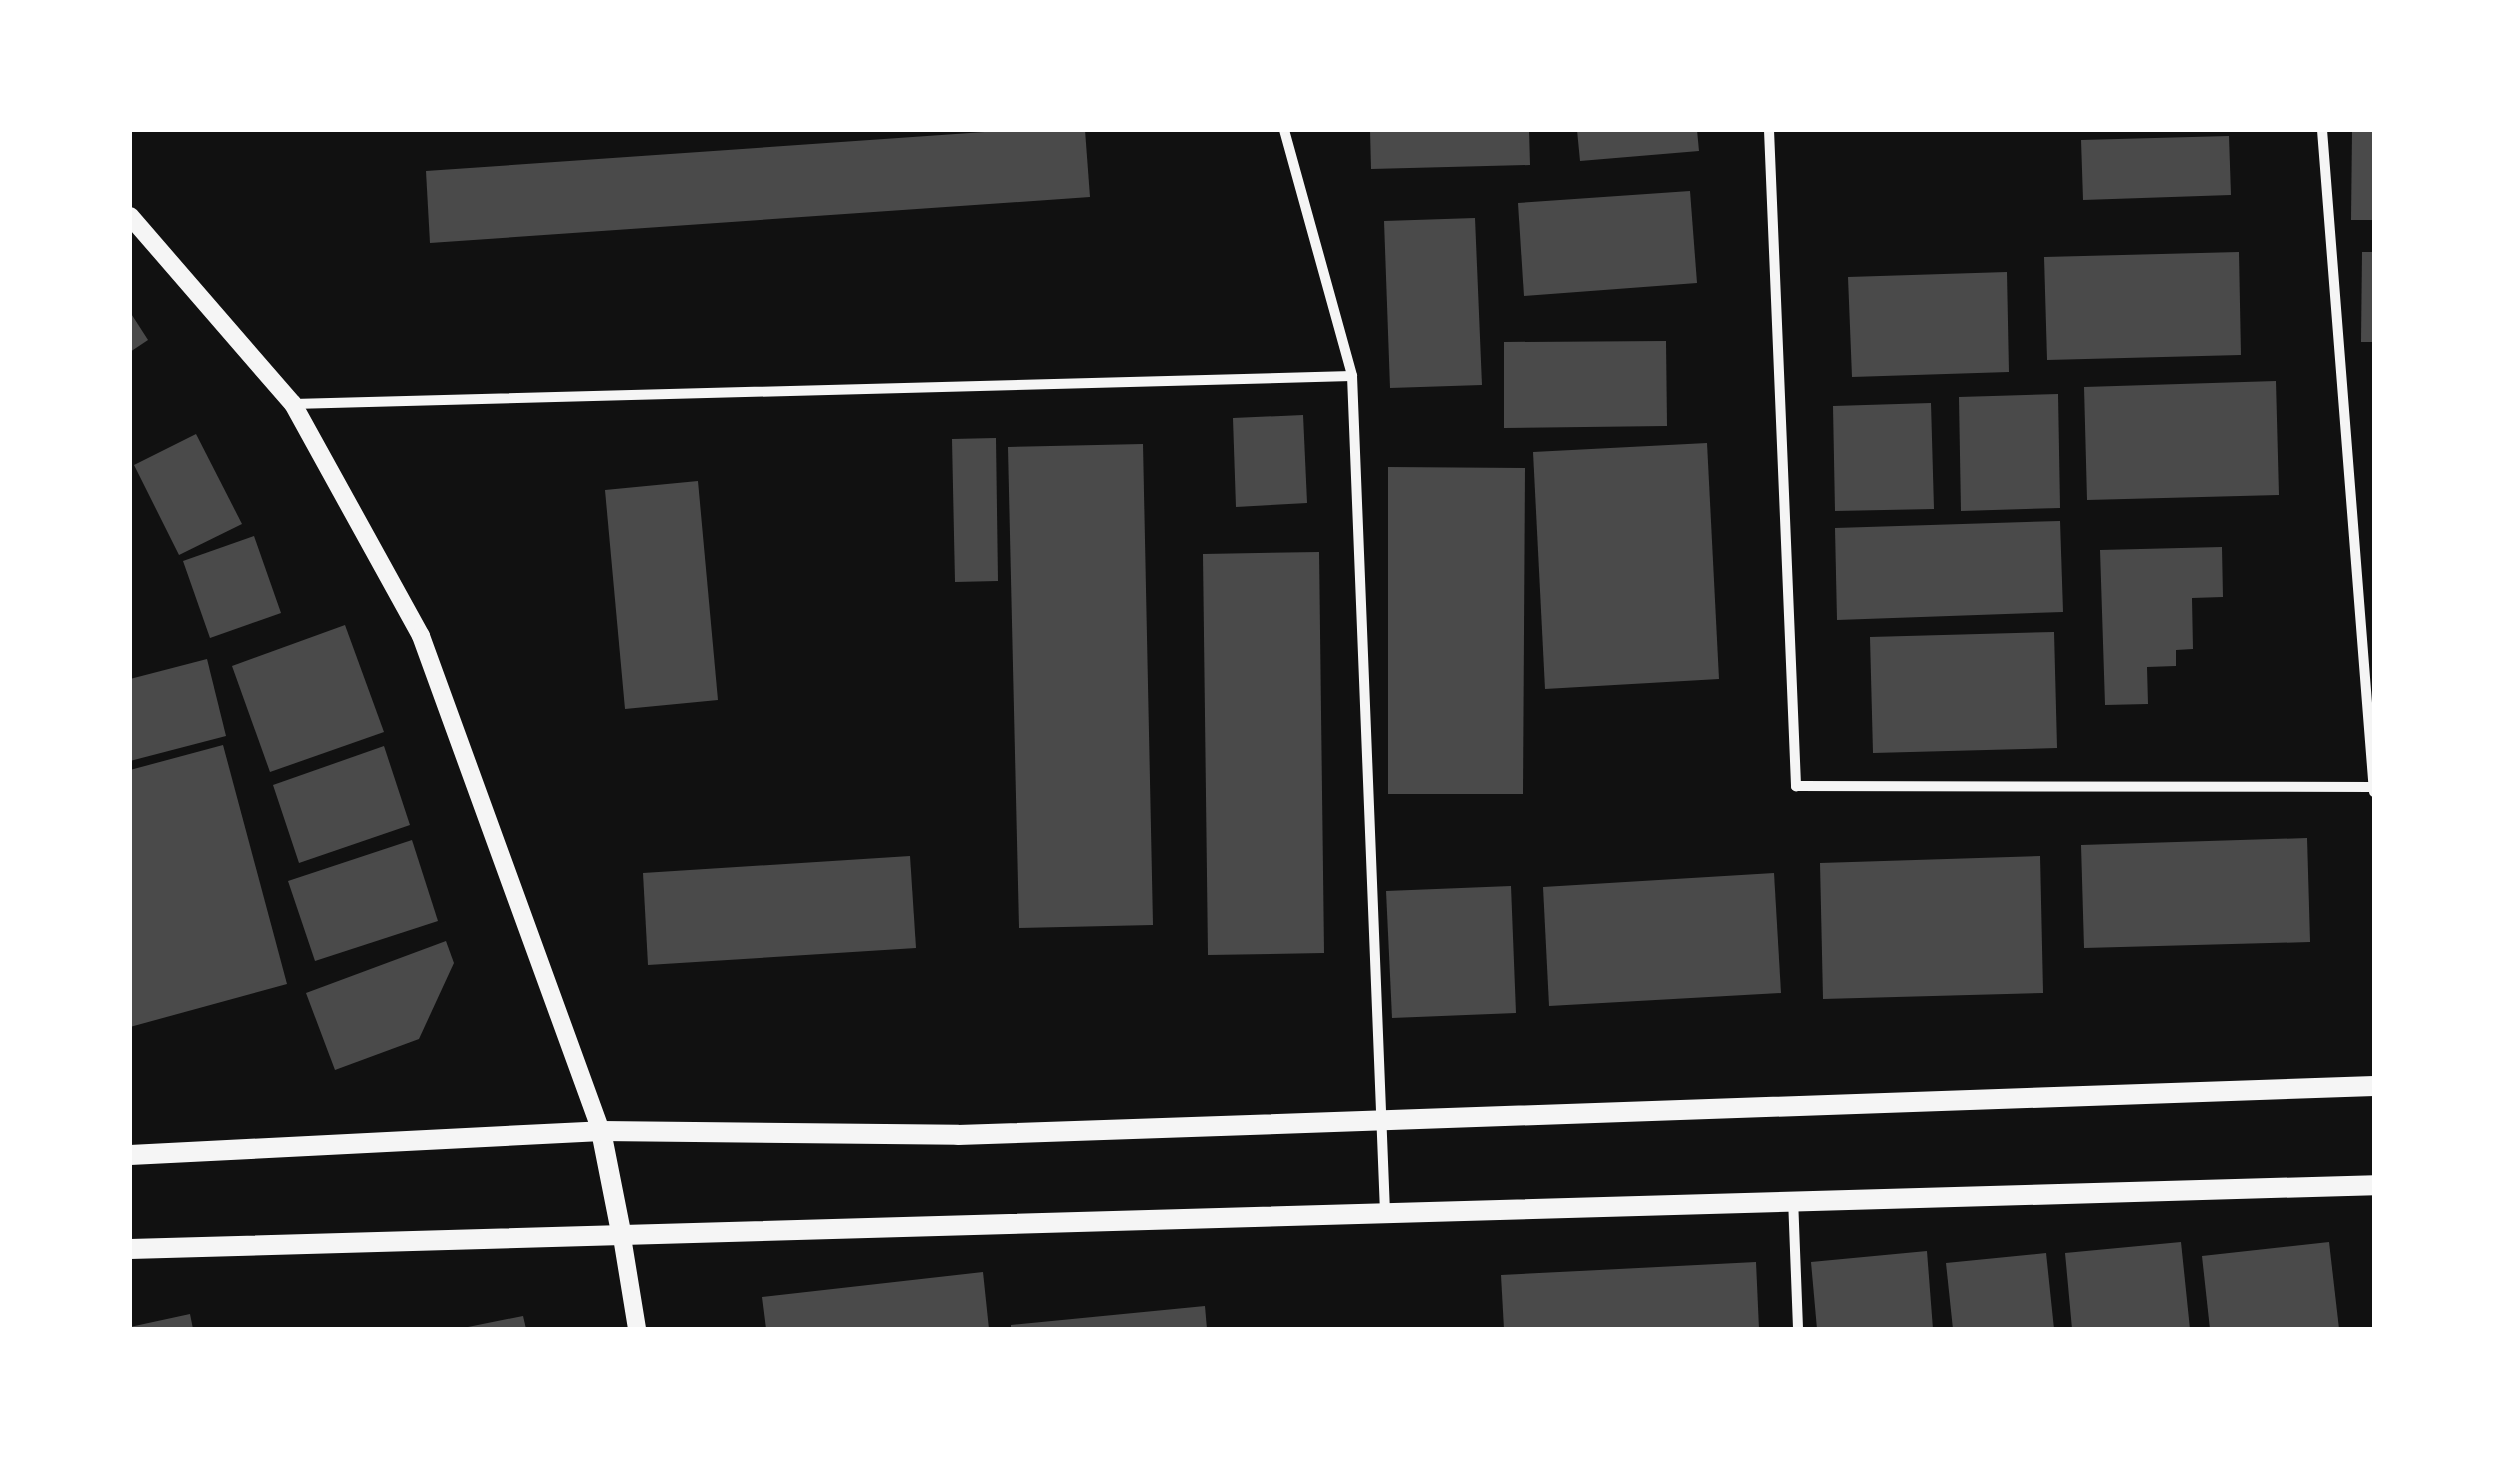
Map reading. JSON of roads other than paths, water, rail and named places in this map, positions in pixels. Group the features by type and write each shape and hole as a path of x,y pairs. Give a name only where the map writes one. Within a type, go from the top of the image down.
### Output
{"main road":[{"path":"130,1155 601,1130 958,1135 2374,1086"},
{"path":"601,1130 622,1238"},
{"path":"130,1249 1386,1216 1793,1197 2374,1185"}],"street":[{"path":"1284,130 1352,376 1386,1216"},
{"path":"1769,130 1796,786 2374,790 2322,130"},
{"path":"130,216 293,404 421,636 601,1130"},
{"path":"293,404 1352,376"},
{"path":"1793,1197 1798,1329"},
{"path":"622,1238 637,1329"}]}
